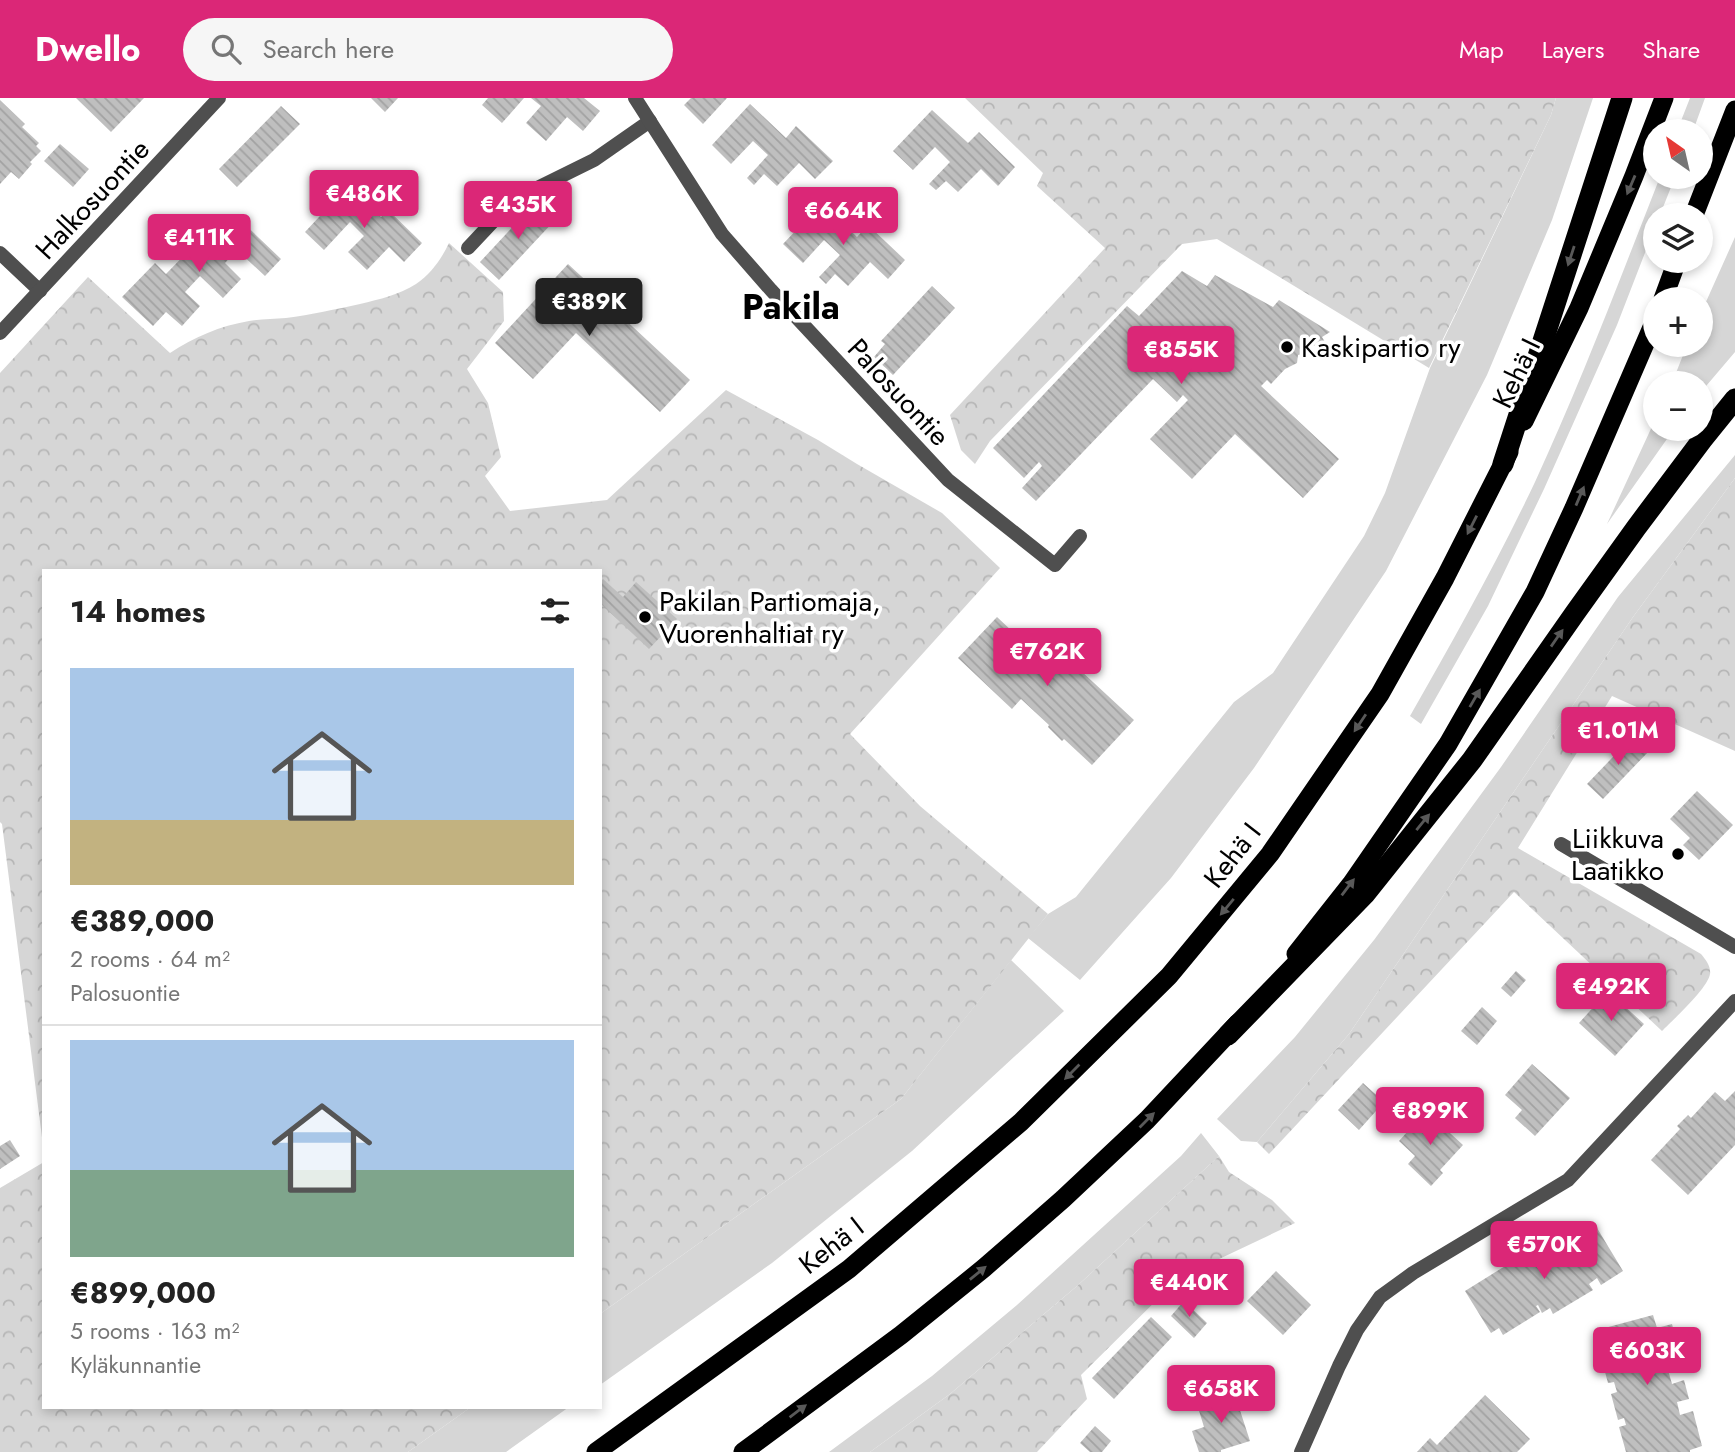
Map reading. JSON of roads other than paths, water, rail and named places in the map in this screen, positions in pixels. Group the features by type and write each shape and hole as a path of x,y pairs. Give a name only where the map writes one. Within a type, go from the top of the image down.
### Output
{"highway":[{"path":"1503,464 1622,98"},
{"name":"Kehä I","path":"596,1452 849,1269 1021,1122 1169,976 1270,854 1380,694 1445,578 1579,308 1664,98"},
{"path":"1699,203 1735,110"},
{"path":"1228,1035 1352,883 1448,744 1535,592 1643,348"},
{"path":"1713,426 1735,399"},
{"path":"1713,429 1735,407"},
{"path":"743,1452 901,1335 1063,1199 1147,1120 1365,894 1472,760 1575,613 1701,441"}],"street":[{"name":"Halkosuontie","path":"0,333 219,98"},
{"name":"Palosuontie","path":"635,98 722,234 832,357 948,480 1055,565 1080,536"},
{"path":"468,248 513,200 594,160 650,121"},
{"path":"0,253 40,291"},
{"path":"1561,844 1735,947"},
{"path":"1301,1452 1357,1330 1380,1297 1413,1273 1568,1180 1735,1001"}],"place":[{"name":"Kaskipartio ry","path":"1287,347"},
{"name":"Pakilan Partiomaja, Vuorenhaltiat ry","path":"645,617"},
{"name":"Liikkuva Laatikko","path":"1678,854"}],"district":[{"name":"Pakila","path":"791,307"}]}
